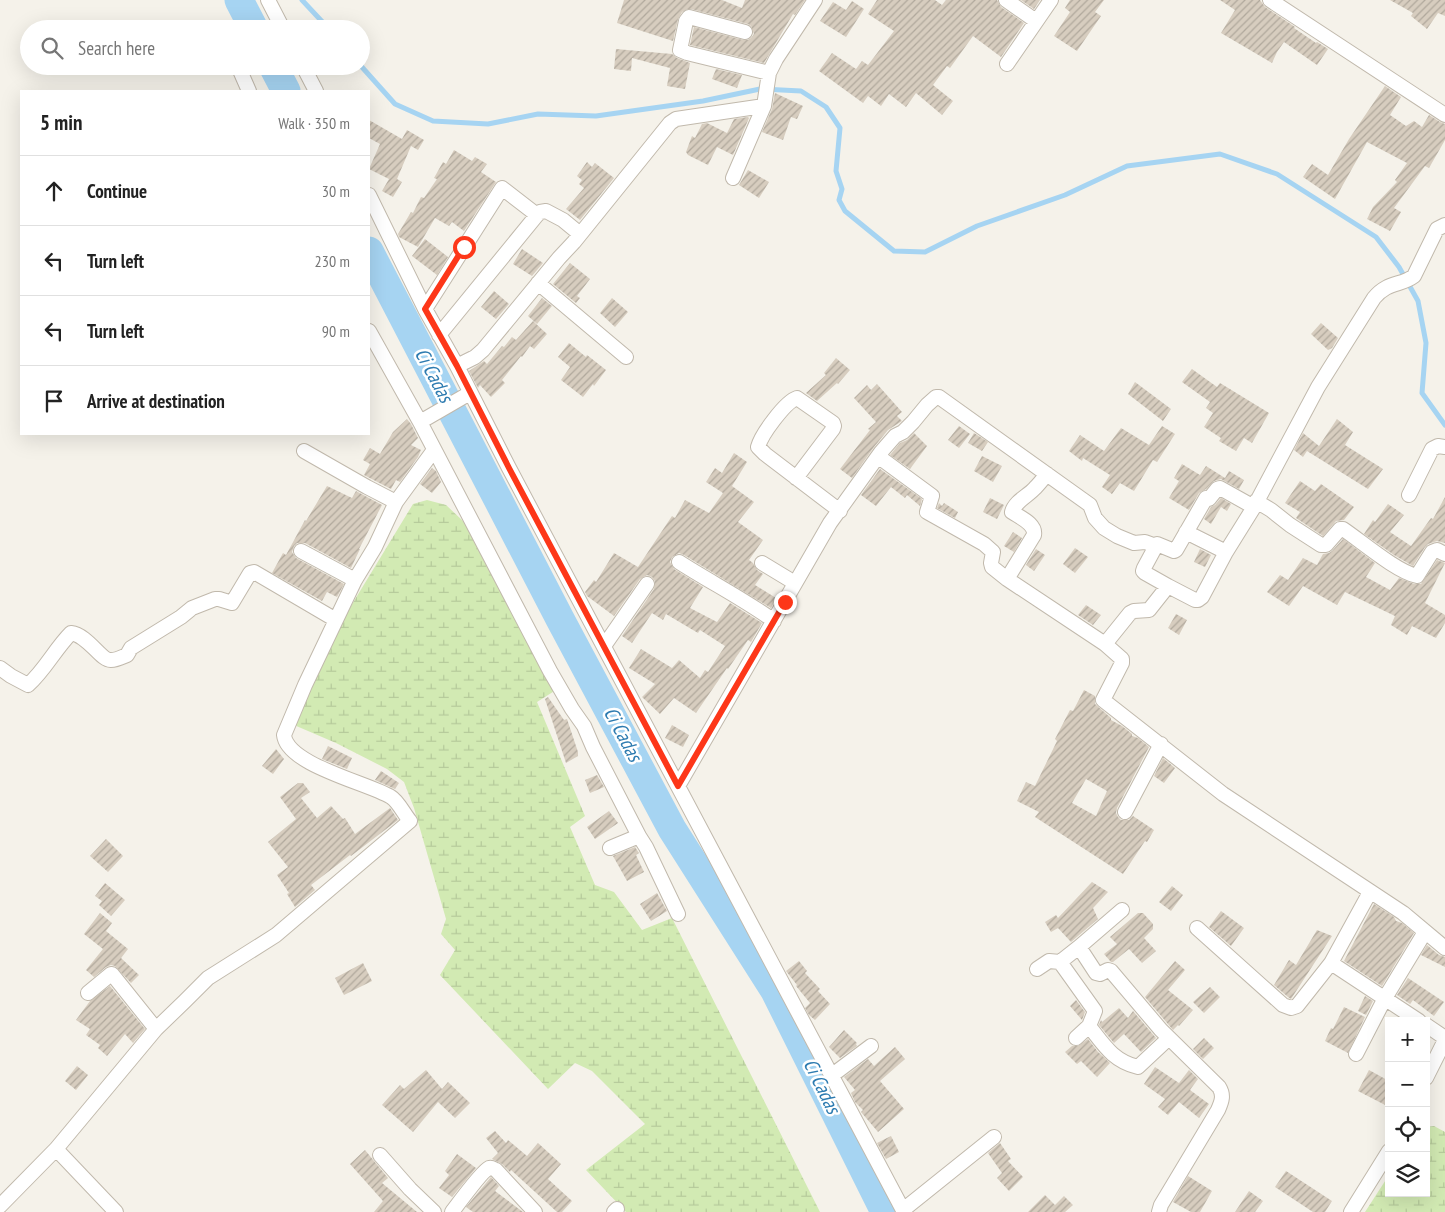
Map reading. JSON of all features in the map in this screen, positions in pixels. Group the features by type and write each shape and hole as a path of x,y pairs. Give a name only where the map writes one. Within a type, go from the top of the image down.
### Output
{"street":[{"path":"268,0 278,20"},
{"path":"732,178 764,103 769,76 776,59 815,0"},
{"path":"1006,0 1036,22"},
{"path":"1007,64 1051,0"},
{"path":"1270,0 1445,115"},
{"path":"745,32 689,17 686,21 680,50 769,76"},
{"path":"242,75 249,90"},
{"path":"308,75 315,90"},
{"path":"457,366 483,350 673,120 764,103"},
{"path":"425,309 502,188 537,215"},
{"path":"370,197 425,309 457,366 467,395 604,646 903,1211 994,1137"},
{"path":"439,335 540,212 546,211 563,220 580,234"},
{"path":"1156,546 1143,571 1195,600 1200,599 1255,504 1318,387 1374,298 1380,290 1410,278 1417,272 1437,229 1445,225"},
{"path":"538,283 626,357"},
{"path":"370,333 423,421 434,450 550,671 584,726 678,914"},
{"path":"423,421 467,395"},
{"path":"678,786 830,523 881,452 896,436 914,422 936,397 939,397 1090,505 1094,518 1104,528 1134,543 1145,542 1156,546 1157,544 1175,550 1204,500 1211,498 1217,489 1220,488 1271,510 1320,545 1326,545 1340,529 1343,529 1392,564 1412,575 1417,576 1432,552 1437,550 1445,554"},
{"path":"796,478 834,426 797,398 792,400 776,418 758,447 765,454 796,478 840,511"},
{"path":"1409,495 1432,449 1438,446 1445,447"},
{"path":"0,1206 56,1149 156,1029 208,978 276,935 410,821 392,797 309,763 288,746 284,741 284,736 355,580 375,547 396,502 434,450"},
{"path":"304,451 396,502"},
{"path":"879,457 932,496 927,512 984,544 992,551 994,554 991,565 1007,579 1105,644 1122,659 1122,663 1103,700 1223,794 1403,913 1445,948"},
{"path":"1007,579 1034,536 1035,531 1026,521 1012,512 1013,509 1036,487 1046,474"},
{"path":"1186,532 1226,552"},
{"path":"301,551 355,580"},
{"path":"679,562 700,576 748,602 774,621"},
{"path":"762,562 795,583"},
{"path":"0,668 10,676 28,685 71,633 83,638 107,660 127,655 131,648 192,608 215,599 232,603 250,573 254,572 336,620"},
{"path":"604,646 647,584"},
{"path":"1105,644 1130,613 1134,610 1149,610 1168,586"},
{"path":"1125,812 1161,744"},
{"path":"610,848 639,836"},
{"path":"1197,928 1283,1005 1291,1008 1297,1006 1331,963 1370,892"},
{"path":"1037,969 1049,961 1060,962 1122,910"},
{"path":"1356,1054 1385,998 1425,932"},
{"path":"1079,946 1096,973 1100,974 1108,970 1111,971 1160,1030 1222,1092 1218,1110 1159,1212"},
{"path":"1060,962 1094,1008 1095,1013 1089,1026 1076,1038"},
{"path":"1331,963 1413,1017"},
{"path":"88,993 112,974 156,1029"},
{"path":"1089,1026 1114,1056 1122,1062 1138,1067 1170,1038"},
{"path":"1430,1028 1445,1039 1430,1070"},
{"path":"831,1076 871,1046"},
{"path":"56,1149 116,1212"},
{"path":"1351,1212 1388,1152"},
{"path":"380,1155 410,1189 434,1212"},
{"path":"452,1212 489,1168 496,1170 533,1211"}],"green space":[{"path":"427,500 446,505 462,520 475,538 556,690 537,702 585,816 570,827 595,885 614,892 642,930 672,918 820,1212 626,1212 586,1170 645,1124 592,1071 575,1063 548,1089 440,975 455,950 441,934 446,919 414,808 404,782 387,769 336,743 294,725 340,624 413,504"},
{"path":"1430,1126 1434,1126 1445,1132 1445,1212 1365,1212 1385,1181 1385,1197 1430,1197"}],"building":[{"path":"624,0 722,0 742,8 745,0 805,0 795,15 793,14 764,63 690,45 694,27 748,40 754,34 751,26 748,24 687,9 682,12 678,19 673,41 617,23"},
{"path":"877,0 935,0 942,5 946,0 997,0 1001,7 1024,23 1001,57 973,36 950,68 947,66 933,85 953,101 942,115 916,93 906,107 889,94 881,106 868,96 863,103 819,71 832,53 856,69 862,61 868,65 894,31 868,14"},
{"path":"1021,0 1040,0 1034,9"},
{"path":"1070,0 1104,0 1095,12 1101,16 1077,51 1054,36 1070,12 1065,8"},
{"path":"1220,0 1260,0 1265,7 1294,28 1328,49 1317,65 1284,42 1272,63 1221,33 1235,10"},
{"path":"1390,0 1445,0 1445,16 1438,13 1427,29 1411,16 1413,13"},
{"path":"852,1 864,9 846,37 820,21 833,2 846,10"},
{"path":"616,49 672,54 690,63 685,89 667,86 670,68 632,58 631,71 614,69"},
{"path":"716,69 742,75 737,88 712,79"},
{"path":"1385,86 1401,97 1390,115 1406,126 1414,121 1422,127 1429,115 1445,124 1445,140 1429,168 1425,166 1394,208 1401,212 1390,231 1367,219 1373,207 1397,182 1395,180 1407,163 1367,142 1335,199 1303,177 1312,164 1328,175 1349,139"},
{"path":"775,93 803,106 797,119 791,117 783,140 762,132 772,109"},
{"path":"748,117 733,155 717,147 708,165 688,155 686,152 692,136 695,138 702,124 707,123 727,133 734,119"},
{"path":"370,121 402,139 407,130 424,140 418,150 411,146 397,179 402,182 393,197 382,191 389,179 370,170 380,144 370,139"},
{"path":"454,150 472,161 475,157 487,164 481,172 496,182 464,231 452,222 449,226 435,218 418,247 399,237 398,234 411,212 413,213 421,197 424,198 437,179 434,178 443,162 446,164"},
{"path":"587,162 592,167 595,163 614,178 580,220 566,209 584,188 579,184 582,180 577,176"},
{"path":"748,170 769,182 759,198 739,185"},
{"path":"425,239 448,257 437,275 412,256"},
{"path":"522,249 543,263 532,276 513,264"},
{"path":"570,263 590,279 577,296 580,298 576,303 553,284"},
{"path":"494,291 509,304 496,319 481,307"},
{"path":"542,298 552,306 537,324 528,316"},
{"path":"612,298 628,312 615,327 600,313"},
{"path":"533,321 547,334 534,349 530,346 521,356 502,380 505,383 491,397 480,385 478,388 469,371 484,361 487,364 502,346 504,347 512,337 516,340"},
{"path":"1321,323 1338,338 1332,348 1328,350 1311,334"},
{"path":"569,343 606,370 583,397 561,380 570,367 558,357"},
{"path":"836,358 850,370 838,384 817,401 806,393 826,375 824,373"},
{"path":"1192,369 1217,387 1220,383 1269,413 1252,443 1244,438 1236,451 1219,441 1221,438 1204,427 1213,413 1206,408 1210,402 1182,382"},
{"path":"1135,382 1171,409 1163,421 1128,394"},
{"path":"877,384 902,412 897,416 902,421 888,430 852,478 840,469 870,430 868,429 876,422 854,398 867,385 871,390"},
{"path":"407,419 418,438 411,445 421,450 400,482 396,480 391,489 364,475 370,464 363,460 370,448 380,454 393,432"},
{"path":"1337,419 1353,432 1345,445 1383,469 1368,489 1307,451 1303,457 1294,450 1303,433 1319,446"},
{"path":"959,426 970,434 959,448 948,440"},
{"path":"1162,426 1175,434 1157,462 1153,460 1134,491 1120,483 1112,494 1102,487 1110,475 1083,458 1082,461 1069,451 1080,435 1104,451 1121,428 1149,445"},
{"path":"914,433 927,446 910,469 890,455 900,443 907,440"},
{"path":"974,433 988,442 982,451 968,443"},
{"path":"734,453 747,462 732,486 754,502 738,522 763,540 749,560 763,574 755,585 776,598 771,608 684,555 679,553 672,557 670,562 674,569 703,587 690,608 717,622 730,603 762,623 751,642 748,640 696,713 674,698 660,714 642,697 655,684 629,668 641,649 672,668 679,660 700,678 705,670 708,672 725,646 700,630 698,633 666,614 663,620 652,613 632,643 622,636 654,589 655,581 647,575 640,579 614,616 587,596 585,592 594,580 596,582 614,553 638,567 672,516 675,518 685,500 709,513 723,493 706,482 715,468 722,473"},
{"path":"982,456 1002,466 993,482 974,471"},
{"path":"1182,464 1200,475 1206,466 1225,478 1229,471 1244,480 1239,489 1221,479 1214,481 1199,493 1189,510 1169,498 1179,481 1174,478"},
{"path":"432,468 436,471 441,482 432,493 420,484"},
{"path":"880,469 922,499 920,506 907,495 905,498 891,487 876,506 861,495"},
{"path":"1300,481 1315,491 1321,484 1354,507 1344,520 1336,521 1323,536 1296,518 1300,512 1285,503"},
{"path":"327,486 352,498 356,491 382,505 351,568 305,543 297,543 294,546 292,552 296,558 344,584 337,597 327,592 322,601 272,573 283,553 286,555 305,520"},
{"path":"1445,497 1445,543 1437,541 1428,544 1413,566 1364,534 1373,520 1375,522 1388,504 1404,515 1390,532 1411,546 1431,518 1433,519"},
{"path":"990,498 1004,505 997,519 983,512"},
{"path":"1221,498 1231,504 1227,511 1221,507 1211,524 1204,519 1211,507"},
{"path":"939,503 942,506 944,503 958,512 955,518 937,508"},
{"path":"1013,532 1022,538 1014,552 1004,546"},
{"path":"1343,539 1375,563 1366,577 1390,590 1399,578 1414,584 1421,584 1437,560 1445,563 1425,603 1445,615 1445,623 1436,638 1412,626 1407,635 1391,625 1395,616 1345,592 1337,605 1303,586 1289,606 1267,592 1280,575 1288,580 1303,558 1317,565 1323,554 1332,551"},
{"path":"1075,548 1088,557 1075,573 1063,564"},
{"path":"1036,549 1045,555 1034,571 1026,565"},
{"path":"1200,549 1211,555 1205,567 1194,562"},
{"path":"1086,605 1101,615 1093,625 1078,615"},
{"path":"1176,614 1187,620 1179,635 1168,628"},
{"path":"1084,690 1095,696 1095,704 1111,720 1149,747 1116,813 1121,820 1129,820 1133,816 1154,830 1123,874 1035,817 1039,812 1017,801 1026,782 1035,786 1057,741 1055,739 1070,710 1073,711","holes":["1086,779 1107,791 1096,816 1072,803"]},
{"path":"548,697 564,720 567,719 578,752 578,756 566,763 545,699"},
{"path":"672,725 689,735 683,747 665,738"},
{"path":"328,746 352,758 347,769 322,759"},
{"path":"276,749 284,759 273,774 262,766"},
{"path":"1163,758 1175,768 1164,783 1154,776"},
{"path":"381,771 399,783 395,789 375,780"},
{"path":"597,775 604,787 590,793 585,780"},
{"path":"298,783 303,783 310,792 301,798 317,818 331,806 343,819 345,818 355,834 390,808 398,820 311,885 315,890 295,907 287,894 289,893 277,875 288,867 268,842 296,819 280,797"},
{"path":"609,811 618,823 595,839 587,827"},
{"path":"106,839 123,856 108,872 90,856"},
{"path":"635,847 639,853 636,855 644,872 627,881 613,856"},
{"path":"1092,882 1108,892 1093,908 1098,919 1071,942 1058,928 1051,932 1045,922 1056,915 1058,918"},
{"path":"105,883 125,900 111,916 99,905 102,901 95,896"},
{"path":"1172,886 1183,895 1171,911 1159,902"},
{"path":"657,893 667,911 651,921 640,904"},
{"path":"1374,904 1414,933 1382,986 1344,961"},
{"path":"1221,911 1244,928 1231,946 1209,927"},
{"path":"100,913 112,923 106,931 128,949 121,958 139,975 131,983 115,966 106,967 94,977 86,970 103,949 84,934"},
{"path":"1138,913 1143,913 1153,924 1153,929 1144,938 1156,951 1142,963 1129,949 1111,962 1104,954 1117,944 1110,937"},
{"path":"1317,930 1332,936 1291,999 1274,985 1289,960 1296,965"},
{"path":"1427,945 1439,955 1445,957 1445,967 1421,955"},
{"path":"799,961 807,971 805,973 820,989 818,991 830,1004 815,1020 805,1008 810,1003 786,971"},
{"path":"1175,961 1185,970 1168,990 1193,1010 1173,1030 1145,997"},
{"path":"363,963 372,981 344,995 335,978"},
{"path":"1408,978 1444,1002 1434,1016 1413,1000 1410,1004 1397,995"},
{"path":"110,986 145,1029 133,1043 125,1034 107,1056 98,1048 100,1045 86,1035 90,1029 76,1020 90,1001"},
{"path":"1210,987 1220,997 1204,1013 1193,1002"},
{"path":"1365,996 1373,1001 1366,1015 1358,1011"},
{"path":"1076,1000 1085,1012 1082,1020 1070,1006"},
{"path":"1344,1007 1365,1017 1348,1053 1325,1041"},
{"path":"1119,1008 1128,1018 1133,1011 1156,1038 1141,1052 1124,1034 1114,1043 1099,1025 1101,1020 1102,1022"},
{"path":"844,1030 857,1043 857,1046 840,1058 829,1047"},
{"path":"1204,1038 1214,1048 1203,1059 1193,1049"},
{"path":"1088,1039 1110,1063 1097,1077 1081,1061 1077,1064 1065,1052 1072,1046 1078,1046"},
{"path":"895,1047 905,1059 880,1081 904,1109 878,1132 861,1112 863,1110 855,1102 851,1093 855,1090 844,1077 868,1059 874,1066"},
{"path":"77,1066 88,1075 76,1090 65,1081"},
{"path":"1155,1067 1179,1083 1189,1070 1198,1079 1190,1090 1209,1104 1199,1118 1179,1102 1168,1115 1158,1107 1165,1099 1144,1084"},
{"path":"426,1070 442,1089 448,1082 470,1103 455,1118 438,1102 413,1132 382,1105 400,1085 404,1089"},
{"path":"1369,1070 1385,1079 1385,1105 1358,1091"},
{"path":"495,1131 506,1143 508,1140 527,1156 538,1143 561,1164 548,1179 572,1201 562,1212 557,1212 511,1170 510,1172 502,1164 492,1159 498,1153 486,1138"},
{"path":"891,1136 899,1152 886,1159 877,1143"},
{"path":"1000,1143 1011,1159 1008,1161 1023,1177 1009,1191 997,1178 1002,1173 988,1153"},
{"path":"365,1150 388,1178 382,1183 417,1212 374,1212 383,1201 350,1164"},
{"path":"457,1154 476,1168 452,1197 439,1188 449,1175 445,1171"},
{"path":"1286,1171 1332,1201 1325,1212 1313,1212 1275,1187"},
{"path":"1188,1176 1212,1191 1200,1212 1191,1212 1173,1202"},
{"path":"491,1177 499,1186 495,1191 523,1212 473,1212 466,1207"},
{"path":"1249,1191 1263,1201 1255,1212 1235,1212"},
{"path":"1045,1195 1055,1205 1064,1196 1073,1205 1065,1212 1028,1212"}],"waterway":[{"name":"Ci Cadas","path":"239,0 249,20"},
{"path":"302,0 321,20"},
{"name":"Ci Cadas","path":"278,75 285,90"},
{"path":"369,75 395,104 433,121 488,124 538,114 596,116 703,101 760,89 801,91 826,107 840,128 836,171 842,189 839,200 845,211 894,251 925,252 977,226 1065,195 1127,166 1220,154 1277,174 1376,237 1399,267 1418,301 1426,343 1422,393 1445,425"},
{"name":"Ci Cadas","path":"370,253 560,619 672,829 775,991 885,1212"}],"route":[{"path":"464,247 425,309 457,366 678,786 785,602"}]}
